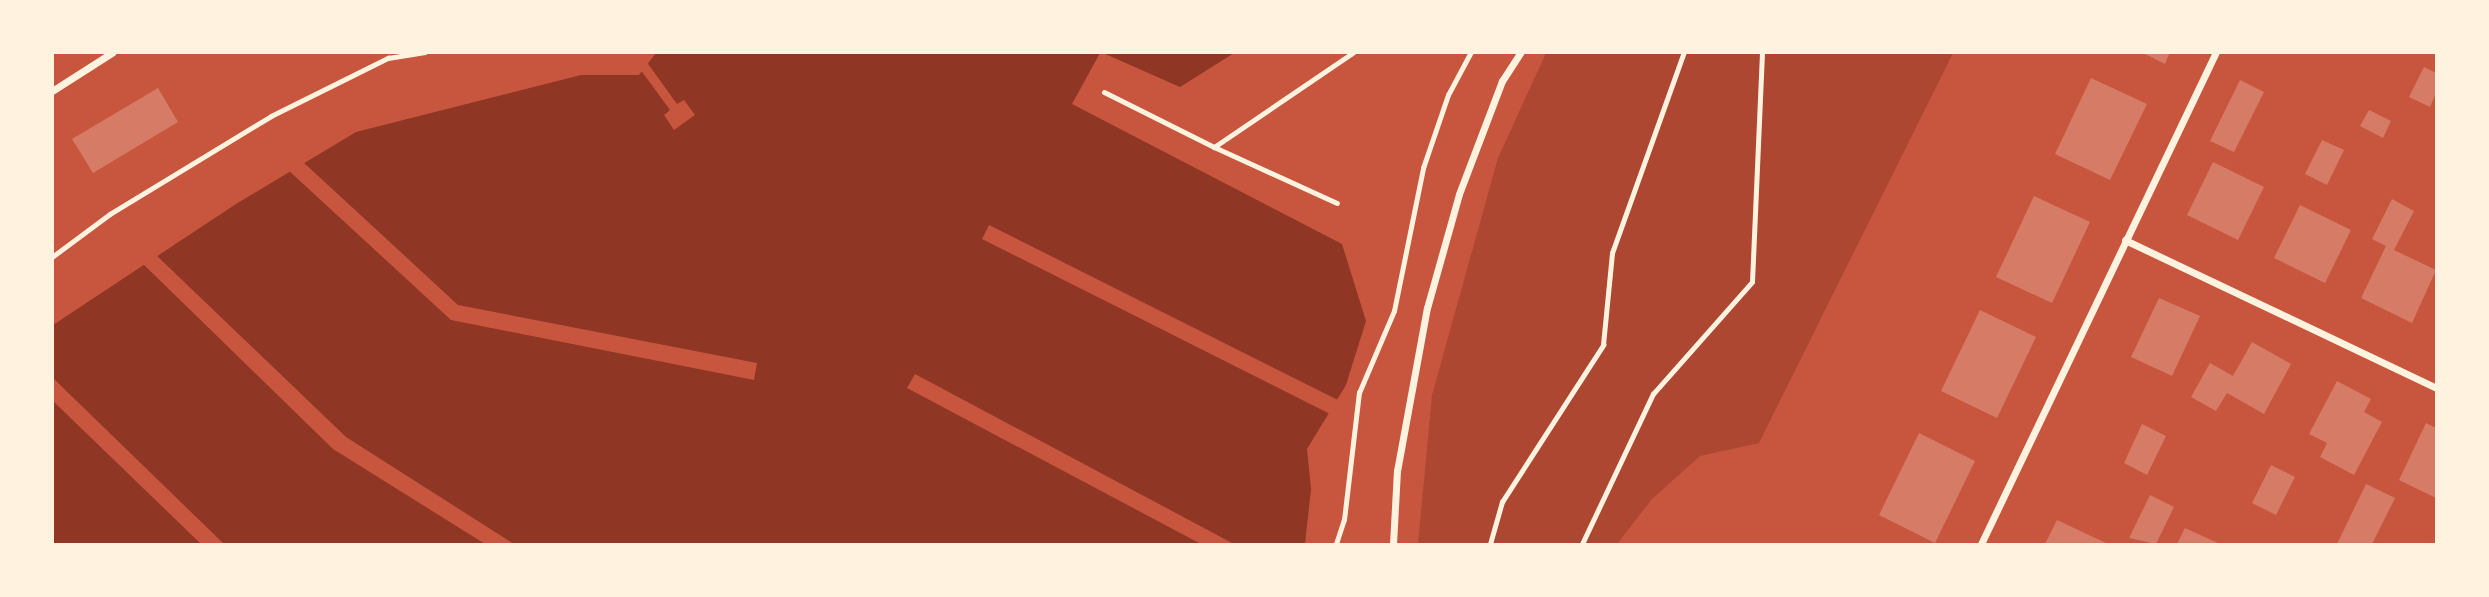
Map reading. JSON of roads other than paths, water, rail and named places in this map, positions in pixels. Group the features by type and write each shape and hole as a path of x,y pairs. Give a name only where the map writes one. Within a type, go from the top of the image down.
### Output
{"street":[{"path":"52,91 113,52"},
{"path":"1393,544 1397,471 1427,308 1459,194 1502,81 1521,52"},
{"path":"1981,544 2216,52"},
{"path":"2125,240 2437,387"}],"lane":[{"path":"1214,147 1354,52"},
{"path":"1104,92 1214,147 1337,203"}]}
